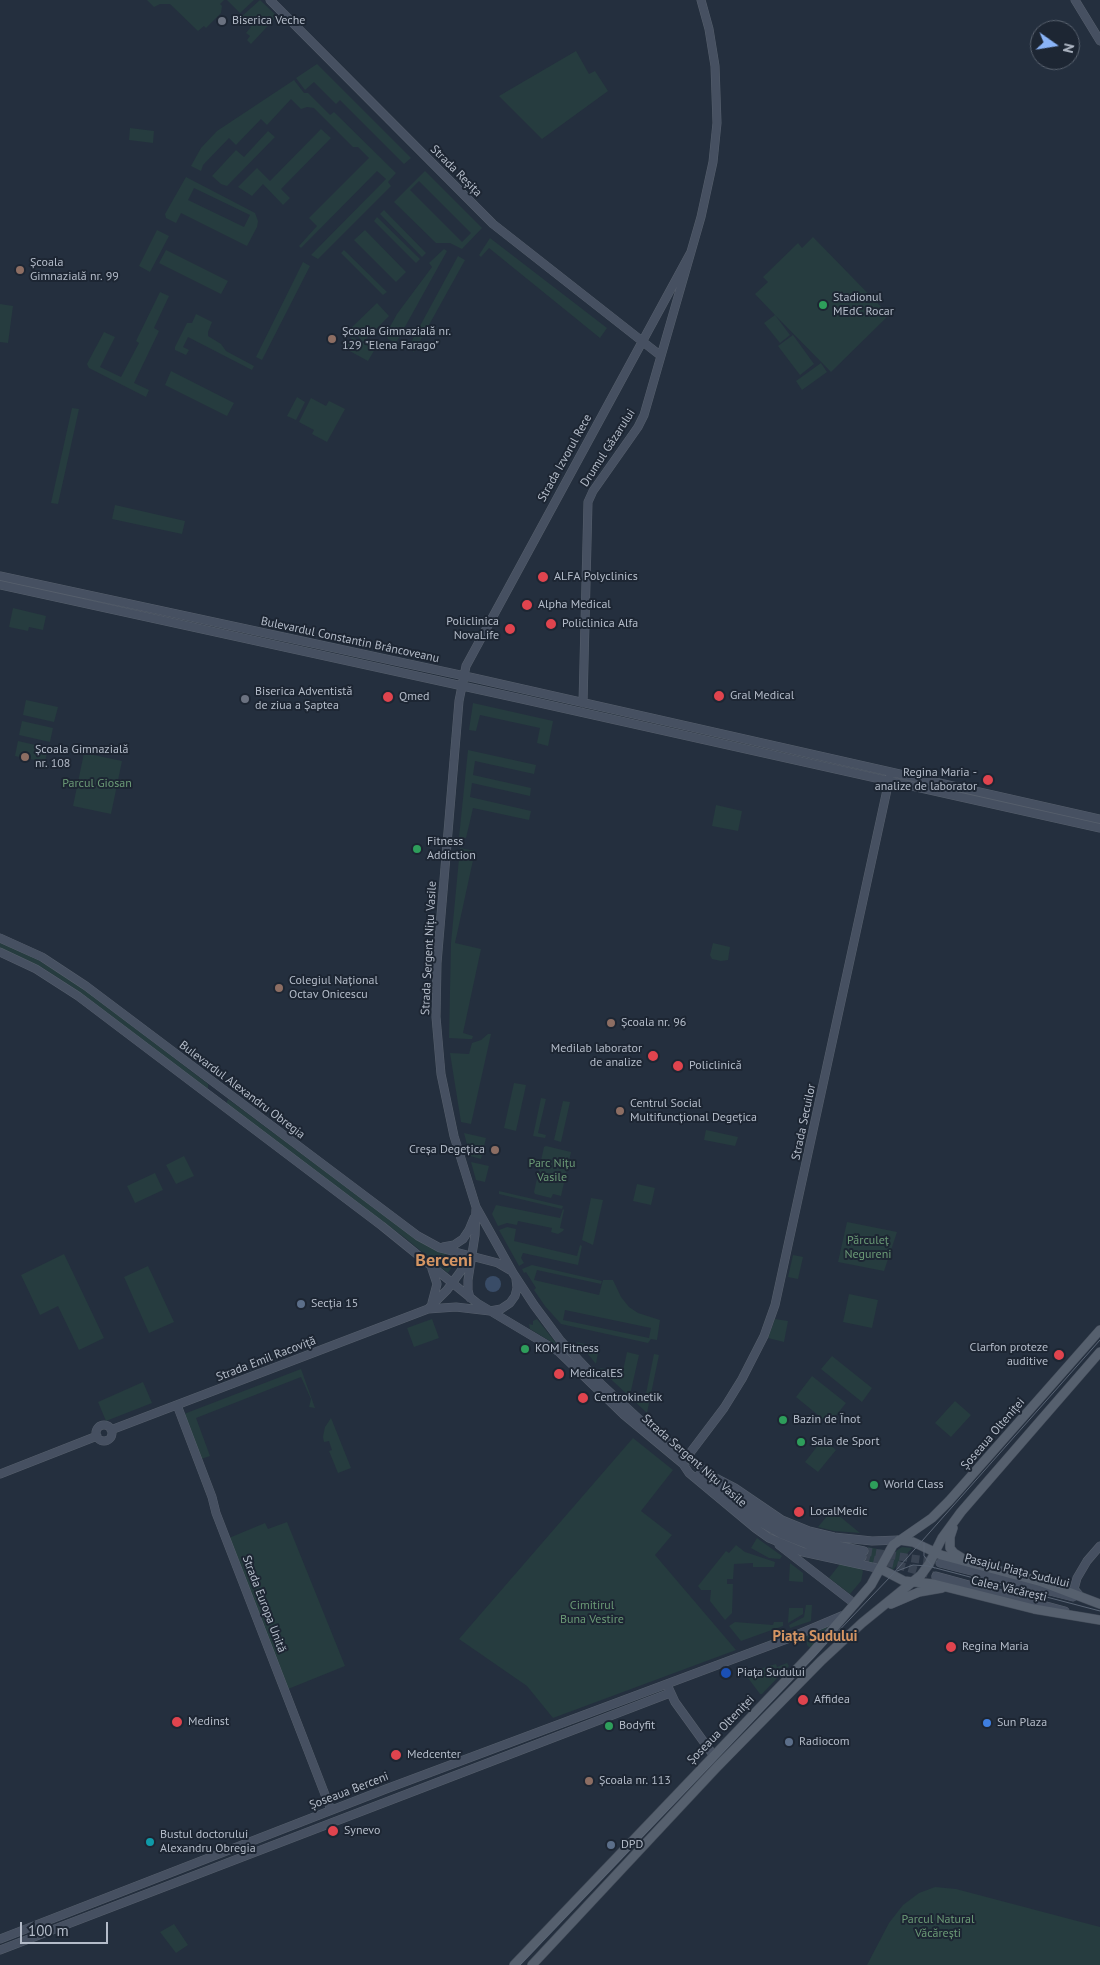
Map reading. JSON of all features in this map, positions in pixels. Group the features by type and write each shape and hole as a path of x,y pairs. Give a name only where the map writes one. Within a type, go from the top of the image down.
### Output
{"main road":[{"name":"Strada Reșița","path":"270,0 493,224 641,341"},
{"name":"Drumul Găzarului","path":"583,703 588,502 591,494 641,421 708,191 713,162 717,123 713,52 701,0"},
{"path":"1075,0 1100,41"},
{"name":"Strada Izvorul Rece","path":"461,686 467,664 478,642 691,252"},
{"path":"641,341 661,356"},
{"name":"Bulevardul Constantin Brâncoveanu","path":"0,576 463,676 1100,819"},
{"name":"Bulevardul Constantin Brâncoveanu","path":"0,585 1100,828"},
{"name":"Strada Sergent Nițu Vasile","path":"461,686 437,963 436,1017 444,1094 461,1161 476,1207 514,1275 548,1326 578,1360 628,1410 685,1460 689,1472 725,1505 769,1538 803,1552 881,1570"},
{"path":"693,737 695,728"},
{"name":"Strada Secuilor","path":"685,1460 724,1408 742,1379 764,1336 775,1305 891,772"},
{"name":"Bulevardul Alexandru Obregia","path":"0,938 56,965 418,1236 440,1248 472,1256"},
{"name":"Bulevardul Alexandru Obregia","path":"0,952 50,977 382,1226 432,1267 454,1281"},
{"path":"215,1100 223,1090"},
{"path":"440,1248 454,1245 465,1237 472,1224 476,1207"},
{"name":"Strada Sergent Nițu Vasile","path":"470,1298 467,1287 476,1230 476,1207"},
{"name":"Strada Sergent Nițu Vasile","path":"472,1256 503,1264 514,1275"},
{"name":"Strada Sergent Nițu Vasile","path":"472,1256 454,1281 470,1298 559,1352 624,1415 685,1460 735,1488 782,1520 803,1529 844,1539 879,1542 899,1540"},
{"path":"454,1281 479,1262 489,1260"},
{"path":"428,1309 434,1300 436,1289 436,1279 432,1267"},
{"path":"490,1311 504,1308 513,1299 516,1288 514,1275"},
{"name":"Strada Emil Racoviță","path":"428,1309 454,1281"},
{"name":"Strada Emil Racoviță","path":"0,1474 97,1436 97,1431 101,1426 106,1425 111,1430 428,1309 462,1307 490,1311"},
{"name":"Șoseaua Olteniței","path":"514,1965 848,1613 881,1570 887,1552 899,1540 935,1515 950,1501 1100,1330"},
{"name":"Șoseaua Olteniței","path":"532,1965 722,1763 837,1646 926,1569 934,1552 961,1512 1100,1352"},
{"name":"Strada Europa Unită","path":"178,1405 213,1498 216,1511 331,1810"},
{"path":"685,1460 746,1513 781,1534 814,1547 863,1554 816,1541 784,1528 753,1509 710,1475"},
{"path":"961,1512 951,1532 950,1548 958,1556 989,1568"},
{"path":"769,1538 855,1604"},
{"path":"899,1540 913,1542 934,1552"},
{"path":"1060,1590 1067,1589 1075,1583 1087,1561 1100,1546"},
{"name":"Calea Văcărești","path":"934,1552 1042,1582 1090,1602 1100,1604"},
{"name":"Pasajul Piața Sudului","path":"940,1563 1090,1602"},
{"path":"881,1570 897,1579 912,1582"},
{"name":"Pasajul Piața Sudului","path":"936,1576 1087,1617"},
{"name":"Calea Văcărești","path":"912,1582 930,1583 1034,1609 1100,1620"},
{"path":"1075,1583 1076,1592 1090,1602"},
{"path":"880,1609 919,1592 950,1588"},
{"name":"Șoseaua Berceni","path":"0,1940 331,1810 814,1628 848,1613"},
{"path":"667,1684 670,1693 714,1756 722,1763"},
{"name":"Șoseaua Berceni","path":"0,1950 670,1693"},
{"path":"436,1770 440,1780"},
{"path":"163,1875 167,1885"},
{"path":"64,1914 68,1924"}],"green space":[{"path":"147,0 224,0 220,4 222,6 221,13 206,28 204,26 198,31 170,4 160,4 154,7"},
{"path":"227,0 254,0 240,13"},
{"path":"260,0 277,16 251,44 247,40 250,36 246,33 251,27 241,17"},
{"path":"576,51 589,74 595,71 608,91 542,139 499,96"},
{"path":"317,64 411,158 404,164 340,100 336,104 314,82 305,90 296,78"},
{"path":"294,80 304,93 308,93 330,115 334,112 396,173 388,182 391,186 318,259 311,255 386,179 377,171 301,248 299,246 317,226 309,218 369,158 358,147 353,147 314,108 307,107 301,109 291,99 267,125 261,119 236,145 229,138 203,165 201,171 191,166 201,148 217,131"},
{"path":"130,128 154,131 153,143 129,140"},
{"path":"321,129 331,138 281,189 290,198 283,205 263,184 252,196 238,187 257,168 270,181"},
{"path":"268,131 275,137 227,186 221,184 212,176 236,150 244,157"},
{"path":"425,171 482,228 462,249 450,243 436,243 394,202","holes":["419,181 471,233 462,242 410,190"]},
{"path":"186,177 255,213 258,221 257,227 247,246 181,213 176,223 166,218 165,214","holes":["194,188 250,215 244,227 188,200"]},
{"path":"384,210 426,253 422,257 380,214"},
{"path":"377,217 420,259 416,263 374,221"},
{"path":"157,230 169,236 150,272 139,266"},
{"path":"365,230 406,272 396,282 354,240"},
{"name":"Stadionul MEdC Rocar","path":"813,237 889,315 831,372 755,294 768,282 763,277 798,243 802,248"},
{"path":"490,238 607,328 600,338 489,248 481,257 479,255"},
{"path":"444,249 447,251 396,343 388,339 386,334 397,314 432,267 429,263"},
{"path":"166,250 228,281 221,294 159,263"},
{"path":"344,250 387,292 383,295 341,253"},
{"path":"458,256 465,260 414,352 408,348"},
{"path":"303,262 310,266 262,360 256,357"},
{"path":"160,292 169,296 154,328 159,331 134,383 149,390 146,397 89,368 87,364 104,332 115,337 100,367 121,377 139,343 136,341"},
{"path":"377,303 389,316 363,342 351,328"},
{"path":"0,304 13,306 8,343 0,342"},
{"path":"196,314 212,322 208,336 221,344 226,351 254,366 252,370 188,337 183,347 189,350 186,355 175,350 187,323 192,323"},
{"path":"775,315 790,335 780,343 764,323"},
{"path":"793,335 814,364 800,375 778,346"},
{"path":"352,337 375,349 368,361 346,349"},
{"path":"821,363 827,372 802,390 796,381"},
{"path":"171,371 234,403 227,416 165,385"},
{"path":"297,397 305,402 296,420 287,416"},
{"path":"311,398 326,406 329,401 345,409 327,442 312,434 314,430 299,422"},
{"path":"72,408 79,409 58,504 51,503"},
{"path":"115,505 185,521 182,534 112,519"},
{"path":"13,608 46,616 43,630 29,627 28,631 9,627"},
{"path":"26,700 58,707 54,722 23,715"},
{"path":"473,703 553,721 548,746 537,743 540,728 480,715 476,731 469,730"},
{"path":"22,721 53,728 50,742 19,735"},
{"path":"18,741 48,748 45,762 15,756"},
{"path":"468,750 536,765 534,774 475,761 473,775 531,788 530,796 472,783 470,797 531,811 529,820 473,808 466,838 459,837"},
{"name":"Parcul Giosan","path":"84,753 122,761 111,814 73,806"},
{"path":"716,805 742,811 738,831 712,826"},
{"path":"460,848 475,851 455,943 481,949 463,1033 473,1036 472,1039 449,1038 451,943"},
{"path":"0,943 28,954 75,982 208,1084 208,1088 78,991 43,968 0,948"},
{"path":"713,943 730,947 728,960 712,959 710,955"},
{"path":"488,1034 491,1034 471,1124 461,1122 450,1053 469,1054 472,1043 481,1040"},
{"path":"514,1083 526,1085 516,1131 504,1128"},
{"path":"541,1098 546,1099 538,1133 546,1135 545,1138 533,1136"},
{"path":"228,1099 417,1240 457,1259 448,1273 405,1238 226,1104"},
{"path":"563,1101 570,1102 561,1142 554,1140"},
{"path":"706,1130 738,1137 735,1146 704,1140"},
{"path":"464,1133 486,1138 481,1159 470,1156"},
{"name":"Parc Nițu Vasile","path":"544,1147 571,1152 561,1196 553,1194 551,1198 535,1194 534,1192"},
{"path":"184,1156 194,1176 176,1184 166,1165"},
{"path":"471,1162 489,1166 485,1182 476,1180"},
{"path":"155,1173 163,1190 135,1203 127,1186"},
{"path":"637,1184 655,1188 651,1205 633,1201"},
{"path":"499,1191 563,1206 562,1209 499,1194"},
{"path":"591,1198 603,1200 593,1245 582,1240"},
{"path":"496,1205 560,1218 563,1209 560,1228 564,1229 558,1234 551,1232 552,1228 518,1221 517,1225 507,1223 498,1226 492,1214"},
{"name":"Părculeț Negureni","path":"847,1222 897,1232 884,1271 838,1262"},
{"path":"507,1227 516,1229 514,1241 577,1256 580,1245 582,1246 578,1265 523,1253 521,1258 524,1263 519,1266 499,1230"},
{"path":"64,1254 104,1338 79,1350 58,1306 40,1315 21,1275"},
{"path":"793,1255 803,1257 798,1279 788,1277"},
{"path":"532,1265 602,1281 601,1284 537,1270 534,1280 599,1295 603,1280 613,1280 621,1297 629,1307 638,1313 660,1320 657,1340 651,1339 648,1343 561,1324 545,1306 534,1290 536,1288 522,1269","holes":["565,1310 651,1328 649,1338 563,1320"]},
{"path":"148,1266 174,1322 149,1333 124,1277"},
{"name":"Părculeț Negureni","path":"849,1294 878,1300 872,1328 843,1322"},
{"path":"432,1319 439,1338 414,1347 407,1328"},
{"path":"537,1319 555,1344 530,1329 529,1324 533,1325 533,1321"},
{"path":"775,1319 788,1321 784,1342 768,1338"},
{"path":"576,1342 599,1347 596,1364 583,1348"},
{"path":"627,1352 639,1355 630,1395 645,1399 654,1354 659,1355 647,1413 599,1368 623,1371"},
{"path":"832,1356 872,1388 862,1402 821,1369"},
{"path":"301,1369 315,1408 309,1407 311,1399 301,1377 196,1418 210,1456 201,1459 184,1414"},
{"path":"812,1376 846,1403 829,1424 796,1397"},
{"path":"143,1382 152,1403 106,1421 98,1402"},
{"path":"955,1401 971,1415 951,1437 935,1423"},
{"path":"331,1418 351,1468 338,1473 329,1451 332,1450 329,1441 324,1442 323,1437 325,1427"},
{"name":"Cimitirul Buna Vestire","path":"633,1438 673,1470 641,1511 672,1535 655,1555 736,1650 553,1718 527,1686 459,1639"},
{"path":"823,1439 836,1450 818,1472 805,1462"},
{"path":"832,1510 860,1533 834,1531 818,1527"},
{"path":"287,1522 345,1666 288,1689 229,1538 265,1523 268,1529"},
{"path":"757,1538 782,1556 780,1559 769,1558 751,1548"},
{"path":"736,1545 745,1552 775,1562 774,1567 753,1567 753,1563 734,1564 733,1579 727,1579 727,1584 733,1584 732,1613 725,1620 710,1601 711,1590 701,1590 698,1586 726,1551 729,1553"},
{"path":"868,1547 883,1550 878,1565 865,1562"},
{"path":"902,1547 912,1548 892,1571 889,1563 893,1553"},
{"path":"790,1563 803,1573 803,1582 789,1581"},
{"path":"840,1564 860,1568 863,1571 861,1581 850,1594 829,1578"},
{"path":"806,1605 812,1605 811,1621 790,1628 789,1625 804,1617"},
{"path":"789,1608 803,1608 803,1614 788,1623"},
{"path":"735,1622 773,1625 774,1622 783,1622 783,1626 741,1641 729,1626"},
{"path":"830,1626 811,1649 807,1645 806,1635"},
{"path":"787,1663 789,1666 762,1694 760,1694 748,1678 752,1677 750,1672 776,1664 777,1667"},
{"name":"Parcul Natural Văcărești","path":"935,1887 956,1889 1100,1927 1100,1965 867,1965 889,1923 903,1905 919,1893"},
{"path":"174,1924 188,1945 176,1953 160,1932"}],"water":[{"path":"490,1276 496,1276 501,1281 499,1290 490,1292 485,1287 485,1281"}],"tunnel":[{"path":"864,1551 935,1562"},
{"path":"862,1557 936,1576"}],"tram line":[{"path":"520,1965 891,1576 1100,1340"},
{"path":"924,1543 924,1556 934,1568"},
{"path":"897,1571 913,1565 928,1566 1100,1611"}],"place":[{"name":"Biserica Veche","path":"222,21"},
{"name":"Școala Gimnazială nr. 99","path":"20,270"},
{"name":"Stadionul MEdC Rocar","path":"823,305"},
{"name":"Școala Gimnazială nr. 129 \"Elena Farago\"","path":"332,339"},
{"name":"ALFA Polyclinics","path":"543,577"},
{"name":"Alpha Medical","path":"527,605"},
{"name":"Policlinica Alfa","path":"551,624"},
{"name":"Policlinica NovaLife","path":"510,629"},
{"name":"Gral Medical","path":"719,696"},
{"name":"Qmed","path":"388,697"},
{"name":"Biserica Adventistă de ziua a Șaptea","path":"245,699"},
{"name":"Școala Gimnazială nr. 108","path":"25,757"},
{"name":"Regina Maria - analize de laborator","path":"988,780"},
{"name":"Fitness Addiction","path":"417,849"},
{"name":"Colegiul Național Octav Onicescu","path":"279,988"},
{"name":"Școala nr. 96","path":"611,1023"},
{"name":"Medilab laborator de analize","path":"653,1056"},
{"name":"Policlinică","path":"678,1066"},
{"name":"Centrul Social Multifuncțional Degețica","path":"620,1111"},
{"name":"Creșa Degețica","path":"495,1150"},
{"name":"Secția 15","path":"301,1304"},
{"name":"KOM Fitness","path":"525,1349"},
{"name":"Clarfon proteze auditive","path":"1059,1355"},
{"name":"MedicalES","path":"559,1374"},
{"name":"Centrokinetik","path":"583,1398"},
{"name":"Bazin de Înot","path":"783,1420"},
{"name":"Sala de Sport","path":"801,1442"},
{"name":"World Class","path":"874,1485"},
{"name":"LocalMedic","path":"799,1512"},
{"name":"Regina Maria","path":"951,1647"},
{"name":"Piața Sudului","path":"726,1673"},
{"name":"Affidea","path":"803,1700"},
{"name":"Medinst","path":"177,1722"},
{"name":"Sun Plaza","path":"987,1723"},
{"name":"Bodyfit","path":"609,1726"},
{"name":"Radiocom","path":"789,1742"},
{"name":"Medcenter","path":"396,1755"},
{"name":"Școala nr. 113","path":"589,1781"},
{"name":"Synevo","path":"333,1831"},
{"name":"Bustul doctorului Alexandru Obregia","path":"150,1842"},
{"name":"DPD","path":"611,1845"}],"district":[{"name":"Berceni","path":"444,1261"},
{"name":"Piața Sudului","path":"815,1637"}]}
